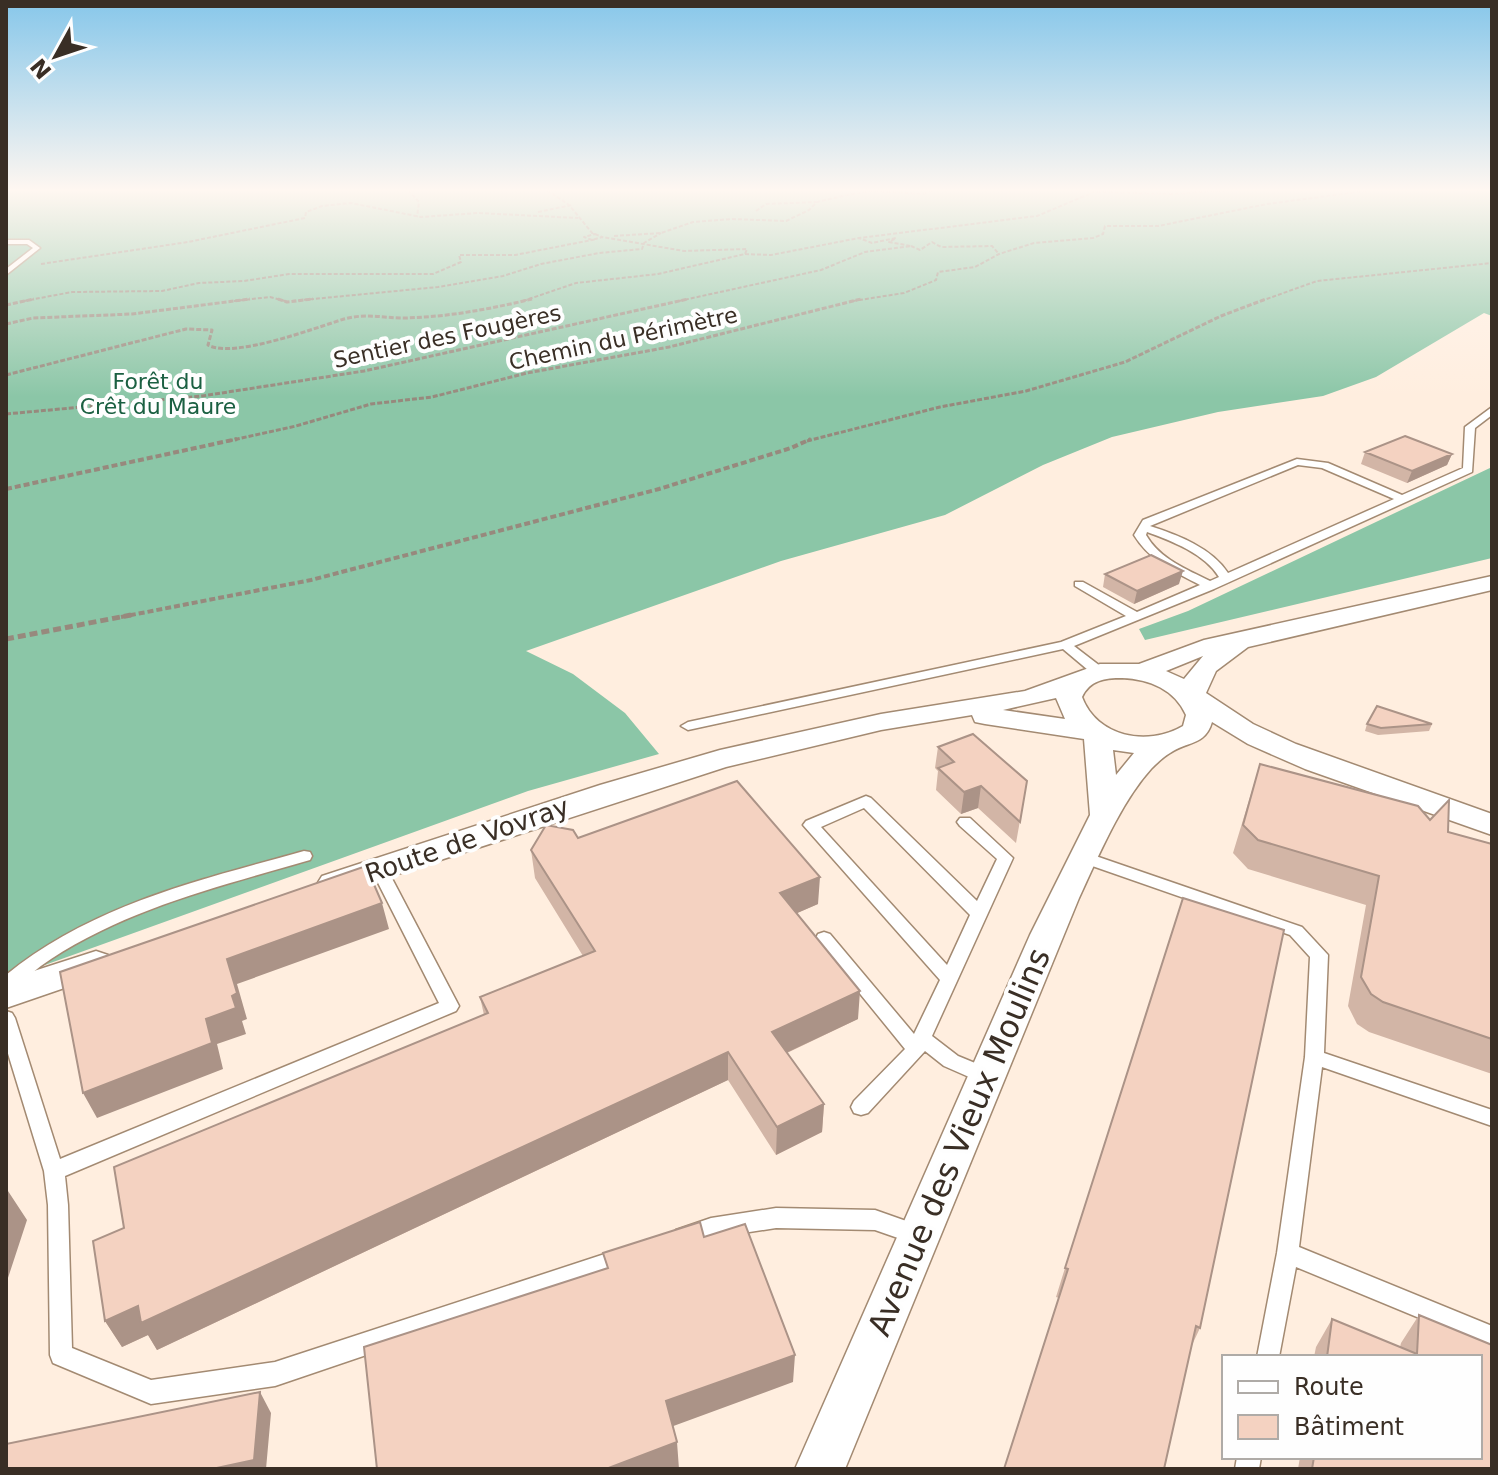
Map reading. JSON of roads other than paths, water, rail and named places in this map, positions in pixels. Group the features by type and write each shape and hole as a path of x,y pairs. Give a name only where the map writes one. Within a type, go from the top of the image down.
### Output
{"street":[{"path":"1142,672 1191,649 1245,640 1492,583"},
{"path":"1192,698 1196,680 1213,659 1245,640"},
{"path":"1142,672 1171,682 1236,728 1323,766 1492,825"},
{"name":"Route de Vovray","path":"305,894 610,792 720,759 936,713 1029,698 1088,677 1142,672"},
{"path":"1088,677 1072,689 1071,706 1085,724 1097,732 1105,818"},
{"name":"Avenue des Vieux Moulins","path":"820,1469 985,1076 1084,857 1130,774 1146,755 1187,737 1199,723 1200,715 1192,698"},
{"name":"Route de Vovray","path":"936,713 1018,719 1097,732 1128,744 1169,744 1207,739 1228,741 1323,766"},
{"path":"6,994 125,954"}],"lane":[{"path":"6,273 24,259"},
{"path":"688,726 1065,645 1137,617 1468,470 1470,427 1492,410"},
{"path":"1210,586 1146,547 1140,535 1147,522 1297,462 1324,465 1404,500"},
{"path":"1144,528 1169,537 1214,562 1226,579"},
{"path":"1079,584 1137,617"},
{"path":"1065,645 1088,677"},
{"path":"949,979 811,825 866,801 979,913"},
{"path":"861,1107 919,1045 1005,858 965,822"},
{"path":"6,985 49,951 94,928 174,895 304,856"},
{"path":"1084,857 1296,931 1319,955 1314,1057 1288,1253 1268,1355"},
{"path":"54,1171 450,1006 379,869"},
{"path":"824,938 919,1045 985,1076"},
{"path":"6,1018 54,1171 58,1205 61,1355 151,1392 275,1374 636,1253"},
{"path":"1314,1057 1492,1118"},
{"path":"666,1243 711,1228 776,1218 875,1220 919,1235"},
{"path":"1288,1253 1492,1337"}],"park label":[{"name":"Forêt du Crêt du Maure","path":"158,394"}]}
